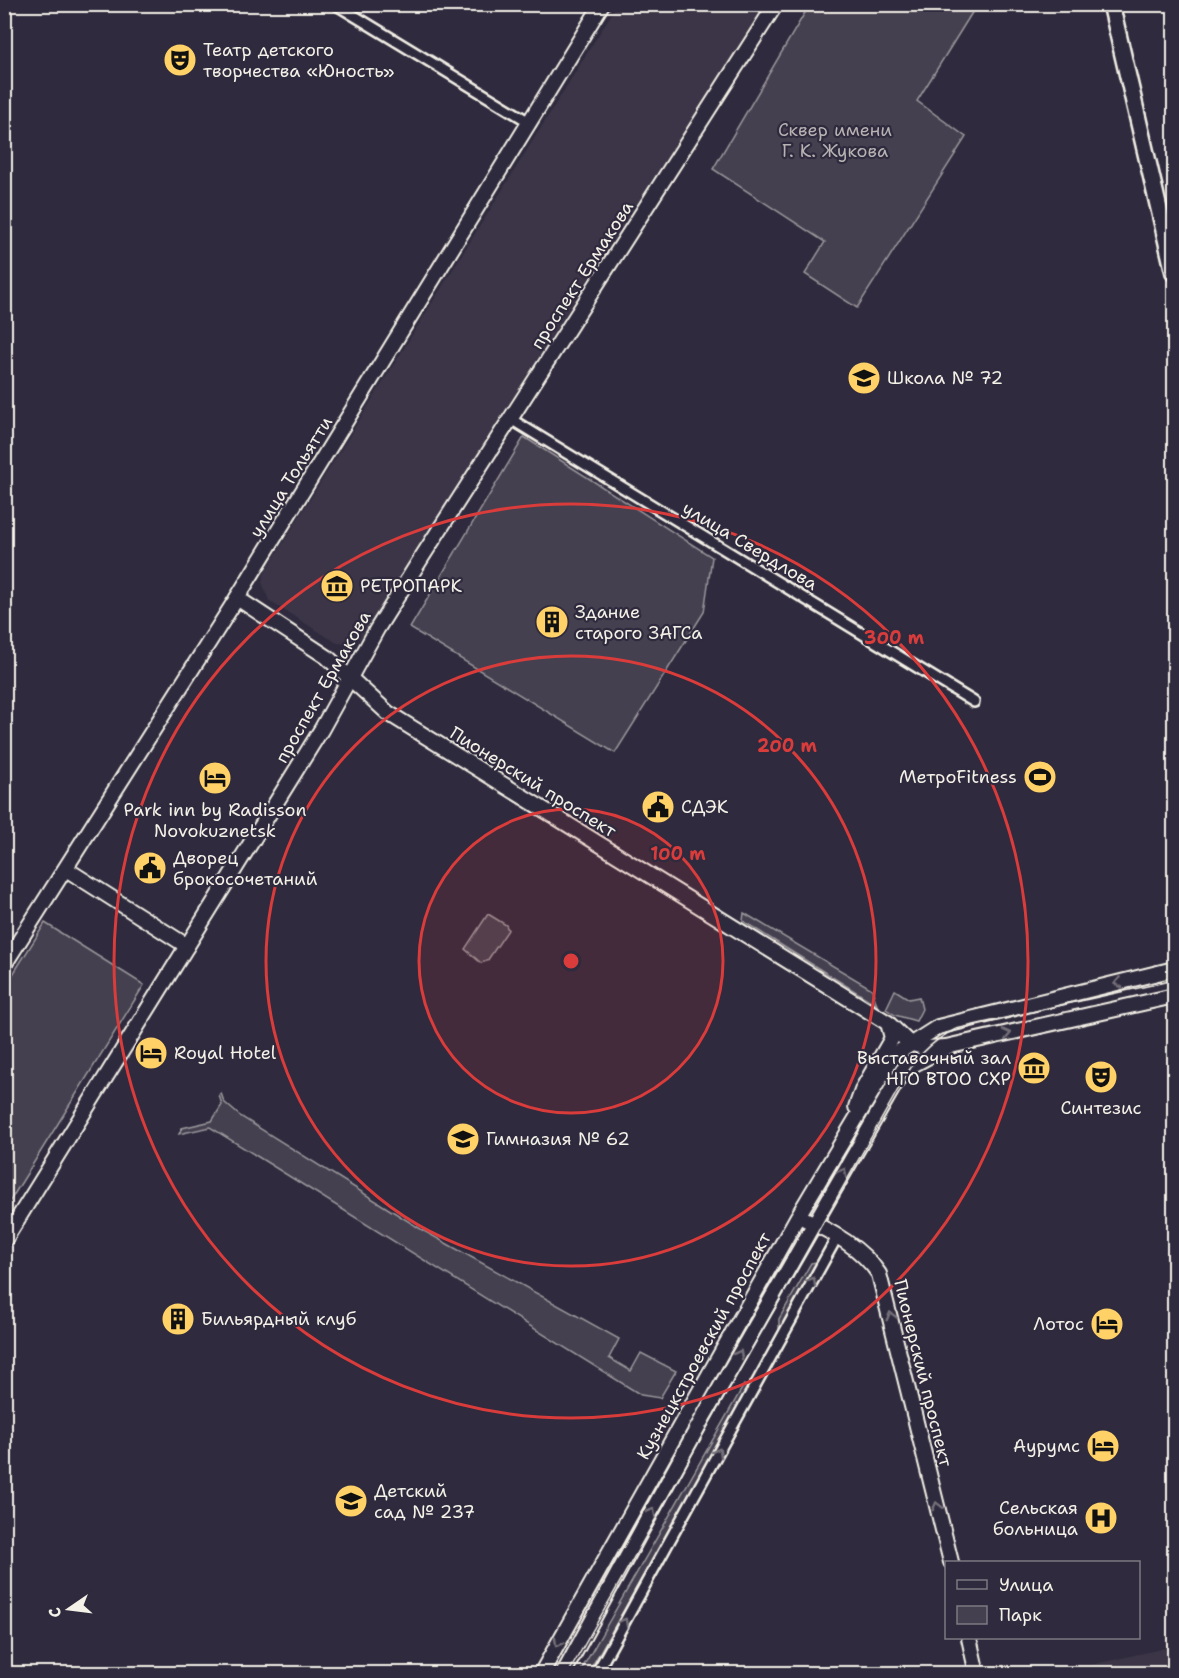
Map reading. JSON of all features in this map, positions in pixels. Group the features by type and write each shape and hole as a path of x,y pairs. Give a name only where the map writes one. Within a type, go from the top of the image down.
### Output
{"main road":[{"name":"улица Тольятти","path":"4,965 237,598 531,123 602,4"},
{"name":"проспект Ермакова","path":"4,1241 350,680 377,629 509,418 776,4"},
{"path":"1111,4 1174,273"},
{"name":"Пионерский проспект","path":"237,598 309,643 388,713 888,1023 909,1043"},
{"path":"66,869 186,946"},
{"name":"Кузнецкстроевский проспект","path":"888,1023 915,1030 938,1027 1174,969"},
{"path":"909,1043 927,1048 946,1047 1174,996"},
{"path":"844,1139 863,1088 892,1038 888,1023"},
{"name":"Кузнецкстроевский проспект","path":"541,1674 798,1215 894,1055 909,1043 938,1027"},
{"name":"Кузнецкстроевский проспект","path":"563,1674 813,1223 903,1070 909,1043"},
{"path":"903,1070 946,1047"},
{"name":"Пионерский проспект","path":"798,1215 837,1237 871,1261 879,1274 951,1561"},
{"path":"969,1639 977,1674"}],"street":[{"path":"335,4 531,123"},
{"name":"улица Свердлова","path":"509,418 974,702"},
{"path":"596,1674 837,1237"},
{"path":"618,1537 633,1547"}],"shaded area":[{"path":"617,5 766,5 573,302 364,636 352,644 337,643 269,601 262,582 265,572"},
{"path":"1174,1646 1174,1673 1056,1673"}],"green space":[{"name":"Сквер имени Г. К. Жукова","path":"810,4 997,5 973,11 917,101 966,137 857,308 805,274 825,242 713,169"},
{"path":"524,437 712,557 704,612 615,753 410,628"},
{"path":"744,913 872,989 877,1005 743,921"},
{"path":"488,914 506,925 508,930 487,961 481,963 465,949"},
{"path":"45,923 144,985 5,1209 5,987"},
{"path":"895,990 909,999 919,997 922,1009 916,1021 895,1015 886,1009"},
{"path":"221,1093 224,1102 240,1116 424,1231 619,1339 609,1358 631,1371 641,1353 676,1371 660,1398 641,1395 210,1127 179,1134 182,1128 212,1121 222,1105 219,1095"},
{"path":"816,1262 817,1265 783,1328 779,1328 779,1319 811,1263"},
{"path":"744,1385 749,1390 588,1673 579,1674"}],"tram line":[{"path":"568,1674 908,1072 918,1059 935,1042 956,1029 1174,980"}],"place":[{"name":"Театр детского творчества «Юность»","path":"180,60"},
{"name":"Школа № 72","path":"864,378"},
{"name":"РЕТРОПАРК","path":"337,586"},
{"name":"Здание старого ЗАГСа","path":"552,622"},
{"name":"МетроFitness","path":"1040,777"},
{"name":"Park inn by Radisson Novokuznetsk","path":"215,778"},
{"name":"СДЭК","path":"658,807"},
{"name":"Дворец брокосочетаний","path":"150,868"},
{"name":"Royal Hotel","path":"151,1053"},
{"name":"Выставочный зал НГО ВТОО СХР","path":"1034,1068"},
{"name":"Синтезис","path":"1101,1077"},
{"name":"Гимназия № 62","path":"463,1139"},
{"name":"Бильярдный клуб","path":"178,1319"},
{"name":"Лотос","path":"1107,1324"},
{"name":"Аурумс","path":"1103,1446"},
{"name":"Детский сад № 237","path":"351,1501"},
{"name":"Сельская больница","path":"1101,1518"}]}
